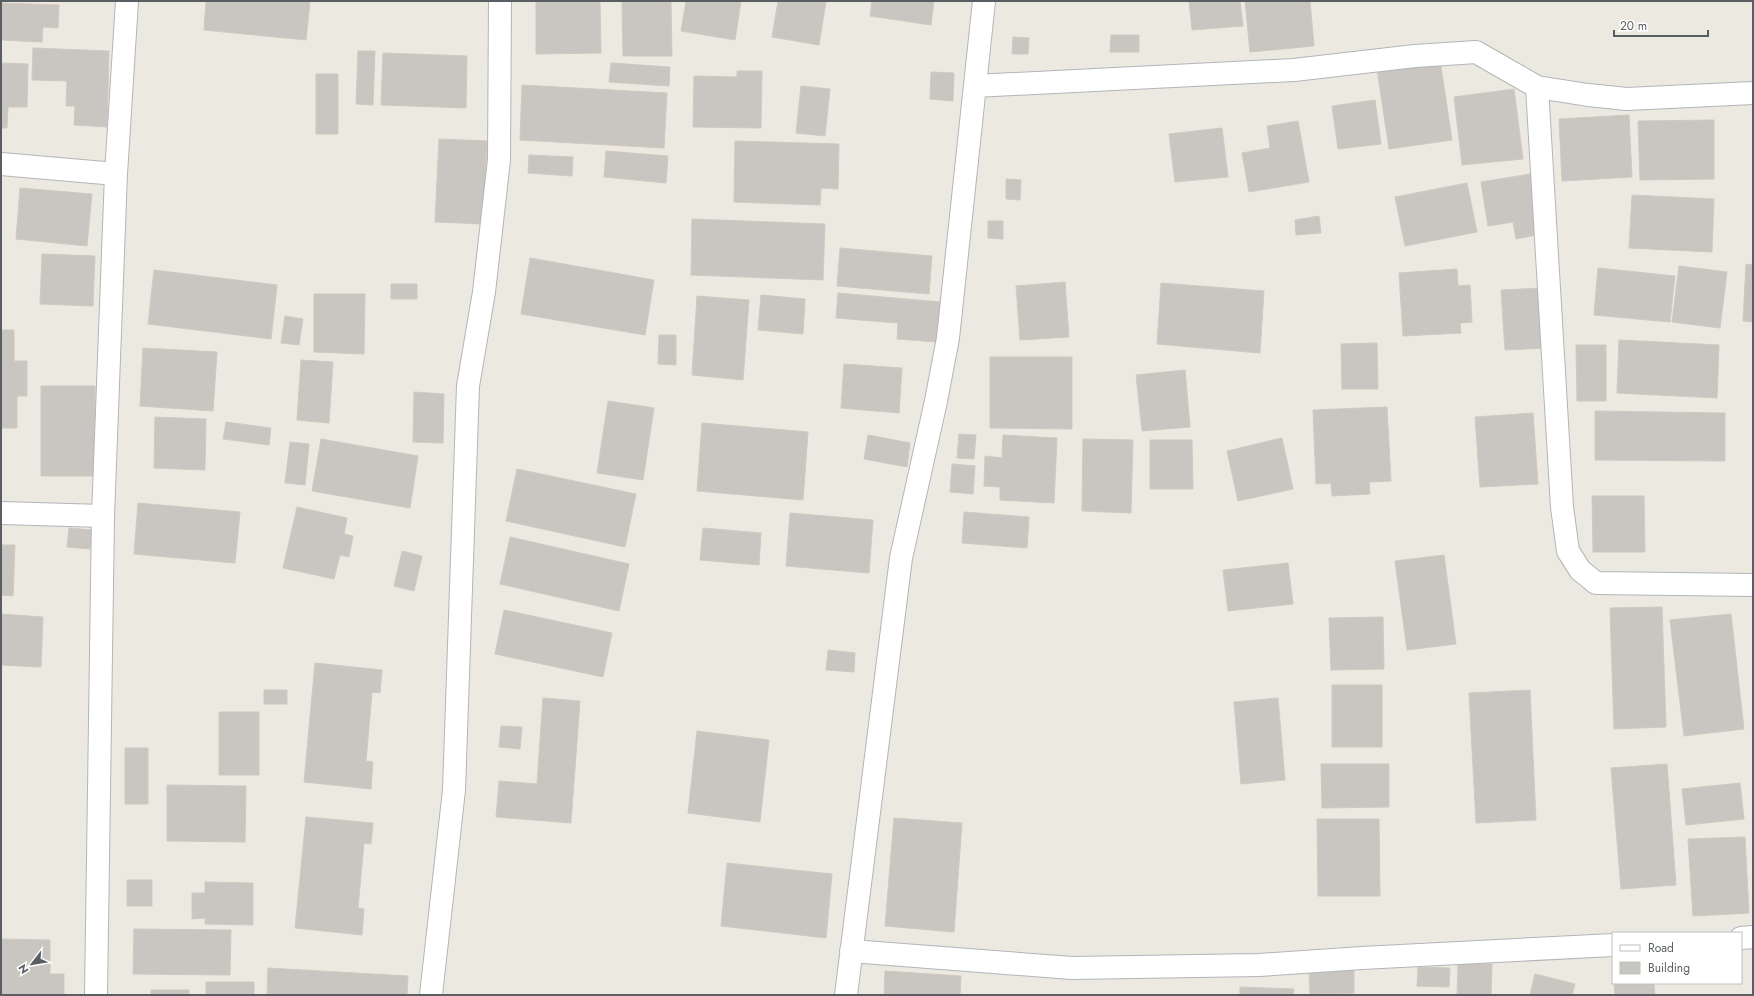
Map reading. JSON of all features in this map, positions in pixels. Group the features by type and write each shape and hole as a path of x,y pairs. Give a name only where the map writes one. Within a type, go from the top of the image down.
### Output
{"street":[{"path":"96,995 103,516 116,174 127,1"},
{"path":"430,995 454,790 468,386 484,292 499,160 500,1"},
{"path":"846,995 901,558 936,401 948,338 984,1"},
{"path":"975,86 1294,70 1415,56 1476,52 1537,86 1588,95 1627,99 1753,94"},
{"path":"1537,86 1562,507 1568,551 1580,570 1596,583 1753,585"},
{"path":"1,164 116,174"},
{"path":"1,512 103,516"},
{"path":"1742,938 1753,937"},
{"path":"851,951 1072,968 1259,965 1612,945"}],"building":[{"path":"206,1 310,1 306,40 204,30"},
{"path":"536,1 600,1 601,53 536,54"},
{"path":"622,1 671,1 672,56 623,56"},
{"path":"686,1 741,1 735,40 681,31"},
{"path":"778,1 826,1 819,45 772,37"},
{"path":"872,1 934,1 931,25 870,16"},
{"path":"1189,1 1240,1 1243,26 1192,30"},
{"path":"1245,1 1310,1 1314,46 1250,52"},
{"path":"1,3 59,5 58,28 43,27 42,42 1,40"},
{"path":"1111,35 1139,35 1139,52 1110,52"},
{"path":"1013,37 1029,38 1028,54 1012,54"},
{"path":"33,48 109,51 107,127 74,125 75,106 66,106 67,81 32,80"},
{"path":"358,51 375,51 373,105 356,104"},
{"path":"383,53 467,56 466,108 381,105"},
{"path":"1440,60 1452,140 1389,149 1377,69"},
{"path":"1,63 28,64 27,107 8,107 7,128 1,128"},
{"path":"611,63 670,67 669,86 609,82"},
{"path":"737,71 762,71 761,128 693,127 694,76 737,77"},
{"path":"931,72 954,73 953,101 930,99"},
{"path":"316,74 338,74 338,134 316,134"},
{"path":"522,85 667,93 664,148 520,140"},
{"path":"801,86 830,89 825,136 796,133"},
{"path":"1514,89 1523,159 1462,165 1454,97"},
{"path":"1375,100 1381,144 1338,149 1332,106"},
{"path":"1629,115 1632,177 1562,181 1559,119"},
{"path":"1714,120 1714,179 1640,180 1638,121"},
{"path":"1298,121 1309,182 1249,192 1242,153 1270,148 1267,126"},
{"path":"1222,128 1228,177 1175,182 1169,134"},
{"path":"439,139 487,141 483,224 435,222"},
{"path":"735,141 839,144 838,189 821,188 820,205 734,202"},
{"path":"606,151 668,156 666,183 604,177"},
{"path":"529,155 573,157 572,176 528,173"},
{"path":"1530,174 1541,234 1516,239 1513,222 1488,226 1481,182"},
{"path":"1006,179 1021,180 1020,200 1006,199"},
{"path":"1467,183 1477,232 1405,246 1395,197"},
{"path":"20,188 92,194 87,246 16,239"},
{"path":"1632,195 1714,199 1712,252 1629,248"},
{"path":"1319,216 1321,233 1296,235 1295,220"},
{"path":"692,219 825,224 823,280 691,275"},
{"path":"988,221 1003,221 1003,239 988,238"},
{"path":"840,248 932,256 929,294 837,286"},
{"path":"42,254 95,256 93,306 40,304"},
{"path":"530,258 654,280 645,335 521,314"},
{"path":"1746,264 1753,265 1753,322 1743,321"},
{"path":"1679,266 1727,272 1720,328 1672,322"},
{"path":"1598,268 1675,276 1670,322 1594,315"},
{"path":"1457,269 1458,286 1470,285 1472,322 1460,323 1461,333 1403,336 1399,273"},
{"path":"154,270 277,285 271,339 148,324"},
{"path":"1065,282 1069,337 1020,340 1016,286"},
{"path":"1161,283 1264,291 1260,353 1157,344"},
{"path":"391,284 417,284 417,299 391,299"},
{"path":"1542,288 1546,348 1505,350 1501,290"},
{"path":"838,293 940,302 937,342 897,339 898,323 836,318"},
{"path":"314,294 365,294 364,354 314,352"},
{"path":"761,295 805,299 803,334 758,330"},
{"path":"697,296 749,300 743,380 692,375"},
{"path":"285,316 303,319 299,345 281,343"},
{"path":"1,330 14,330 14,361 27,361 27,396 17,396 17,428 1,428"},
{"path":"659,335 676,335 676,365 658,364"},
{"path":"1619,340 1719,345 1717,398 1617,393"},
{"path":"1377,343 1378,389 1342,389 1341,344"},
{"path":"1576,345 1606,345 1606,401 1577,401"},
{"path":"143,348 217,352 213,411 140,406"},
{"path":"990,357 1072,357 1072,429 990,428"},
{"path":"301,360 333,362 329,423 297,420"},
{"path":"844,364 902,368 899,413 841,408"},
{"path":"1185,370 1190,427 1142,431 1136,375"},
{"path":"41,386 95,386 95,476 41,476"},
{"path":"414,392 444,394 443,443 413,442"},
{"path":"608,401 654,408 643,480 597,473"},
{"path":"1387,407 1391,481 1369,482 1370,494 1332,496 1331,483 1316,484 1313,410"},
{"path":"1595,411 1725,413 1725,461 1595,460"},
{"path":"1533,413 1538,484 1480,487 1475,417"},
{"path":"155,417 206,419 205,470 154,468"},
{"path":"226,422 271,428 269,445 223,439"},
{"path":"702,423 808,432 803,500 697,491"},
{"path":"959,434 976,435 974,459 957,458"},
{"path":"868,435 910,443 907,467 864,459"},
{"path":"1003,435 1057,438 1054,503 1000,500 1000,487 984,486 985,456 1002,458"},
{"path":"1282,438 1293,489 1238,501 1227,451"},
{"path":"321,439 418,456 410,508 312,491"},
{"path":"1083,439 1133,440 1131,513 1082,511"},
{"path":"1150,440 1192,440 1193,489 1150,489"},
{"path":"290,442 309,444 305,485 285,483"},
{"path":"952,464 975,466 973,494 950,492"},
{"path":"517,469 636,494 625,547 506,521"},
{"path":"1592,496 1644,496 1645,552 1593,552"},
{"path":"138,503 240,512 235,563 134,554"},
{"path":"297,507 347,518 344,534 353,536 349,557 340,555 334,579 283,568"},
{"path":"964,512 1029,517 1027,548 962,543"},
{"path":"790,513 873,520 869,573 786,566"},
{"path":"69,528 92,530 90,549 67,547"},
{"path":"703,528 761,533 759,565 700,560"},
{"path":"510,537 629,564 619,611 500,584"},
{"path":"1,545 15,545 13,596 1,595"},
{"path":"402,551 422,556 414,591 394,586"},
{"path":"1444,555 1456,644 1407,650 1395,561"},
{"path":"1288,563 1293,604 1228,611 1223,570"},
{"path":"1662,607 1666,727 1614,729 1610,608"},
{"path":"504,610 612,633 603,677 495,654"},
{"path":"1,614 43,617 41,667 1,665"},
{"path":"1731,614 1744,729 1684,736 1670,620"},
{"path":"1383,617 1384,669 1331,670 1329,618"},
{"path":"828,650 855,653 854,672 826,670"},
{"path":"315,663 382,670 380,693 372,692 366,761 373,762 371,789 304,782"},
{"path":"1332,685 1382,685 1382,747 1332,747"},
{"path":"264,690 287,690 287,704 264,704"},
{"path":"1530,690 1536,820 1476,823 1469,693"},
{"path":"543,698 580,701 571,823 496,817 499,781 537,784"},
{"path":"1278,698 1285,780 1241,784 1234,702"},
{"path":"219,712 259,712 259,775 219,775"},
{"path":"501,726 522,727 520,749 499,747"},
{"path":"697,731 769,740 760,822 688,813"},
{"path":"125,748 148,748 148,804 125,804"},
{"path":"1321,764 1389,764 1389,807 1322,808"},
{"path":"1667,764 1676,885 1621,889 1611,768"},
{"path":"1740,783 1744,819 1686,825 1682,789"},
{"path":"167,785 246,786 245,842 167,841"},
{"path":"306,817 373,823 371,844 364,843 358,908 364,909 362,935 295,928"},
{"path":"894,818 962,823 954,932 885,926"},
{"path":"1317,819 1379,819 1380,896 1318,896"},
{"path":"1745,837 1749,913 1693,916 1688,839"},
{"path":"727,863 832,874 826,938 721,926"},
{"path":"127,880 152,880 152,906 127,906"},
{"path":"205,882 253,883 253,925 205,924 205,918 192,919 192,893 205,893"},
{"path":"134,929 231,930 230,975 133,974"},
{"path":"1,939 50,940 50,974 64,974 64,995 1,995"},
{"path":"1458,964 1492,964 1491,995 1457,995"},
{"path":"1418,967 1450,968 1449,987 1417,986"},
{"path":"268,968 408,976 407,995 267,995"},
{"path":"1309,970 1354,970 1354,993 1310,994"},
{"path":"885,971 961,976 960,995 884,995"},
{"path":"1535,974 1575,984 1572,995 1530,995"},
{"path":"206,982 254,982 254,995 206,995"},
{"path":"1614,984 1654,984 1655,995 1615,995"},
{"path":"1240,987 1294,989 1293,995 1240,995"},
{"path":"151,990 189,990 189,995 151,995"}]}
